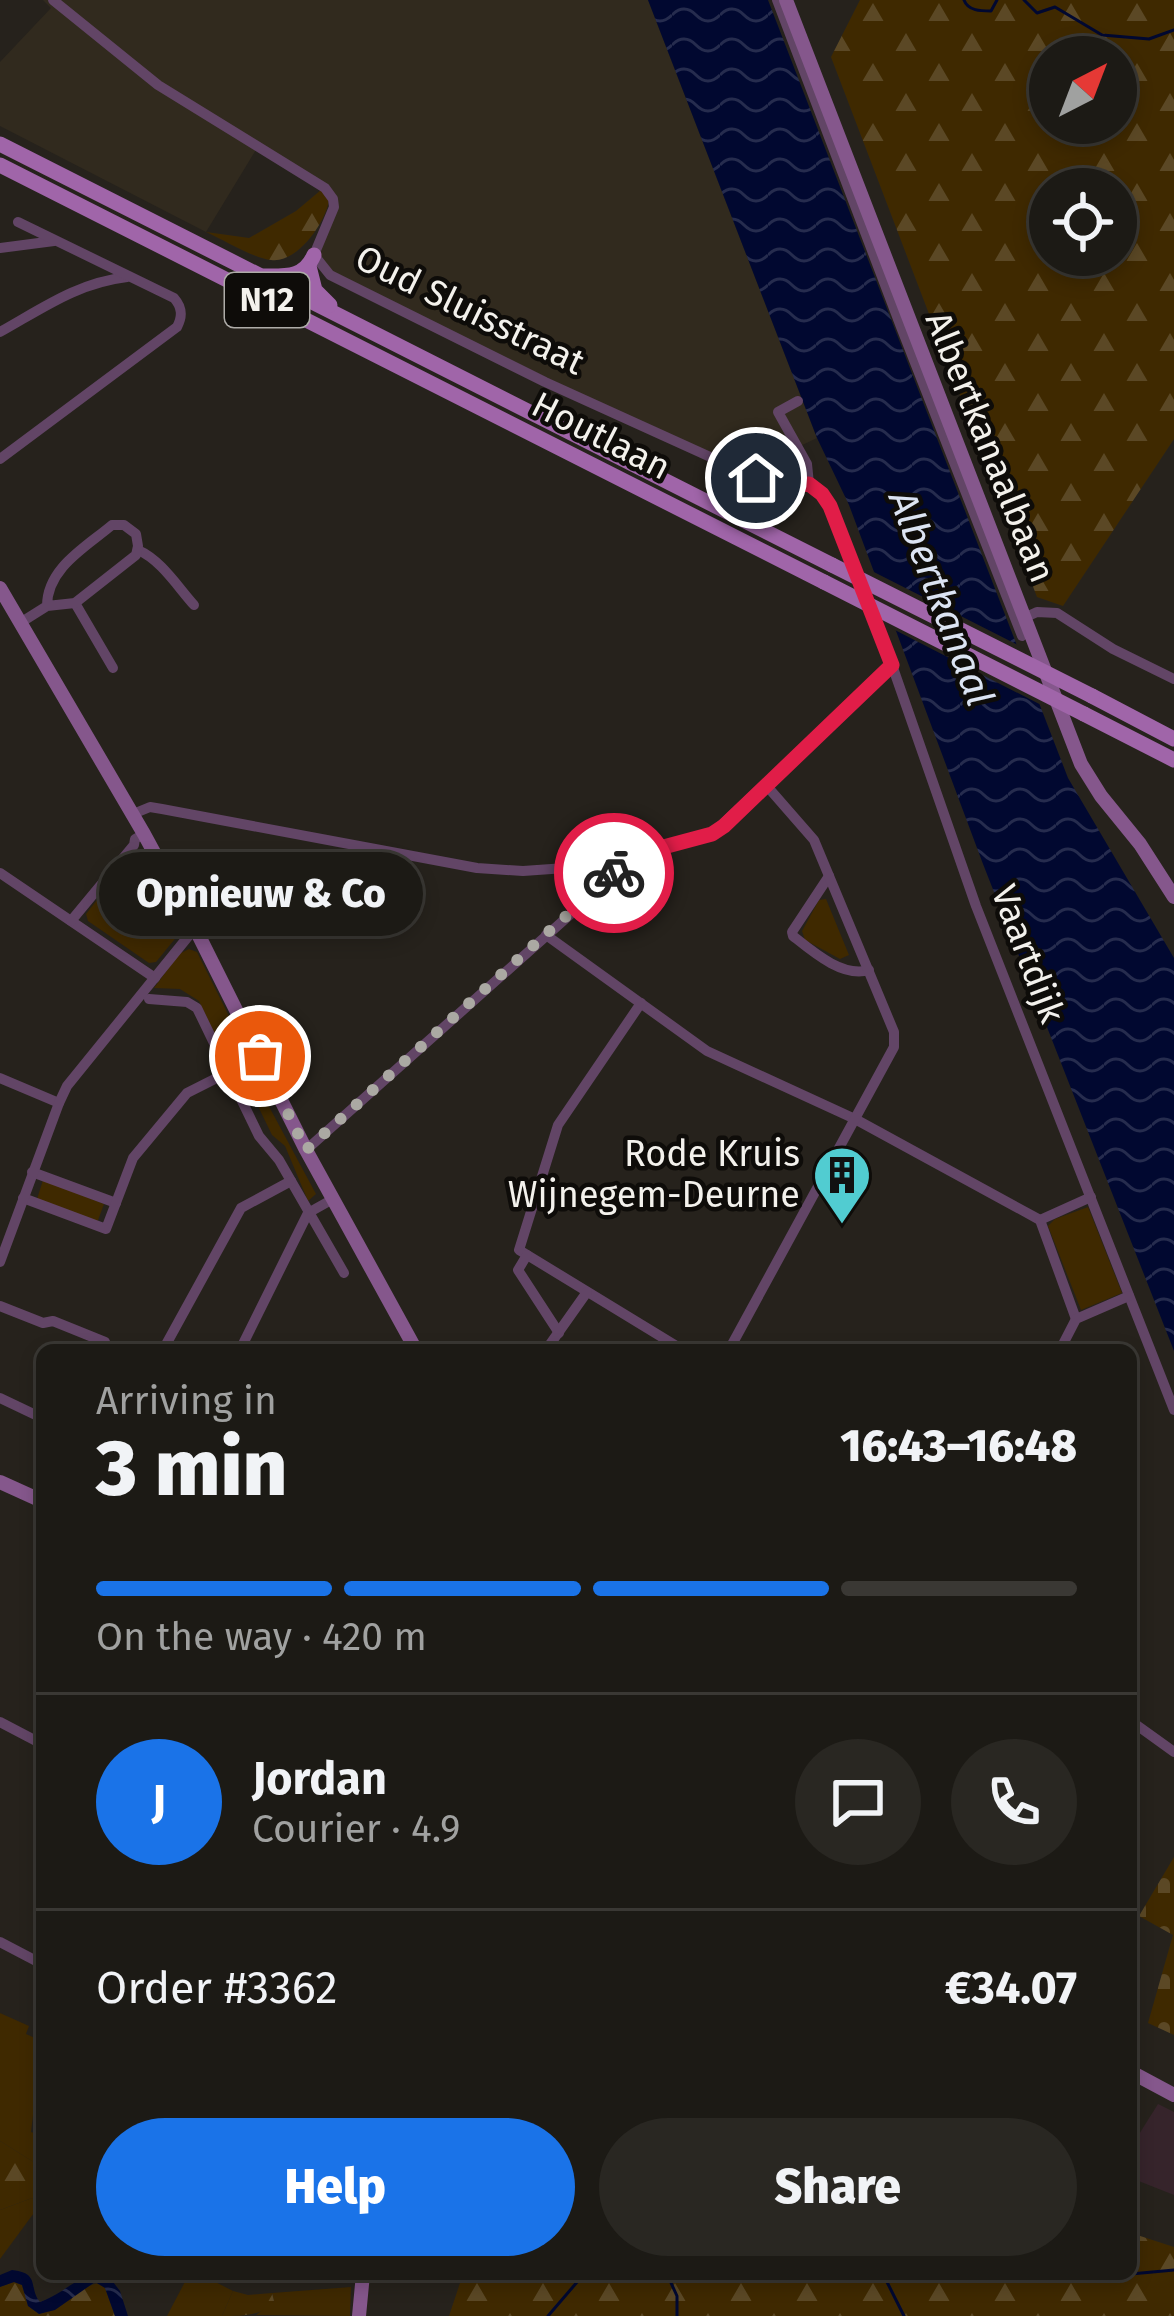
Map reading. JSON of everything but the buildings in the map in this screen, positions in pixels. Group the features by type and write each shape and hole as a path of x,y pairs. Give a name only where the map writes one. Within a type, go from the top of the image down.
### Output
{"main road":[{"name":"Houtlaan","path":"0,144 1174,739"},
{"name":"Houtlaan","path":"0,165 1174,760"},
{"path":"261,276 293,275 312,261"},
{"path":"312,261 315,290 346,319"}],"street":[{"name":"Oud Sluisstraat","path":"53,0 158,85 325,188 334,207 312,261 330,275 545,382 772,485 809,484"},
{"name":"Albertkanaalbaan","path":"782,0 1081,764 1174,897"},
{"path":"782,0 901,327 1022,636"},
{"path":"0,459 181,320 178,302 18,222"},
{"path":"0,248 57,241"},
{"path":"0,332 69,292 130,277"},
{"path":"798,401 778,412 807,464 809,484"},
{"name":"Vaartdijk","path":"809,484 822,494 834,516 976,906 1174,1410"},
{"path":"20,623 47,605 75,603 136,555 136,534 121,524 112,525 56,573 47,605"},
{"path":"138,550 148,554 194,605"},
{"path":"0,588 144,834 306,1150 413,1344"},
{"path":"75,603 113,668"},
{"path":"1025,617 1057,613 1113,649 1174,679"},
{"path":"133,814 150,807 477,868 523,872 625,859 712,834 892,665"},
{"path":"732,1344 895,1047 894,1032 808,830 766,785"},
{"path":"71,921 135,839 144,834"},
{"path":"306,1150 593,894 625,859"},
{"path":"571,869 593,894"},
{"path":"0,873 155,978"},
{"path":"829,876 799,917 793,936 845,971 868,970"},
{"path":"0,1262 67,1086 195,928"},
{"path":"547,935 707,1051 855,1119 1040,1220 1076,1319"},
{"path":"149,1000 187,1002 197,1008 259,1136 279,1160 344,1273"},
{"path":"559,1333 518,1270 557,1125 641,1003"},
{"path":"23,1198 106,1229 133,1158 187,1093 260,1056"},
{"path":"0,1078 58,1102"},
{"path":"32,1172 116,1203"},
{"path":"166,1344 241,1208 292,1181"},
{"path":"1040,1220 1091,1197"},
{"path":"243,1344 308,1213 333,1198"},
{"path":"523,1252 673,1344"},
{"path":"551,1344 587,1292"},
{"path":"1063,1344 1076,1319 1130,1296"},
{"path":"0,1306 44,1323 53,1321 104,1344"},
{"path":"0,1398 36,1415"},
{"path":"0,1482 36,1498"},
{"path":"0,1722 36,1736"},
{"path":"1137,1726 1174,1752"},
{"path":"0,1942 36,1961"},
{"path":"1137,2074 1172,2089"},
{"path":"358,2316 362,2280"}],"shaded area":[{"path":"43,0 648,0 817,438 798,447 809,484 772,485 330,275 314,255 333,199 257,148 206,232 0,126 0,62 51,8"},
{"path":"1158,2104 1174,2112 1174,2195 1137,2180 1137,2137"}],"green space":[{"path":"860,0 1174,0 1174,439 1063,606 1037,597 831,57"},
{"path":"321,190 329,200 322,219 300,249 281,259 256,256 206,232 249,238 296,211"},
{"path":"138,856 172,919 183,929 156,962 149,963 88,921 86,914 125,864"},
{"path":"826,899 849,955 840,959 805,940 802,931 819,900"},
{"path":"189,949 197,952 245,1048 245,1056 229,1064 199,1001 180,989 154,988 179,954"},
{"path":"246,1070 316,1194 308,1201 285,1146 272,1135 252,1094 244,1092 237,1081"},
{"path":"43,1180 104,1204 97,1223 37,1199"},
{"path":"1088,1207 1122,1293 1081,1310 1048,1226"},
{"path":"1174,1857 1174,2035 1148,2023 1173,1935 1139,1916"},
{"path":"0,2013 29,2026 26,2034 36,2038 31,2132 36,2134 36,2163 0,2141"},
{"path":"0,2141 36,2163 36,2200 0,2210"},
{"path":"36,2200 36,2210 0,2259 0,2210"},
{"path":"1137,2235 1174,2247 1174,2316 449,2316 461,2280 1137,2280"},
{"path":"186,2280 212,2280 233,2291 222,2316 167,2316"},
{"path":"14,2282 22,2285 28,2306 39,2314 100,2283 115,2316 0,2316 0,2287"},
{"path":"351,2287 350,2316 256,2315 274,2301 272,2293"},
{"path":"233,2291 272,2293 274,2301 258,2312 222,2316"}],"water":[{"name":"Albertkanaal","path":"648,0 768,0 1068,778 1174,958 1174,1351 983,864 849,505 817,438"},
{"path":"12,2270 27,2274 40,2302 79,2280 112,2280 128,2316 115,2316 105,2288 95,2282 55,2310 39,2314 28,2306 22,2285 14,2282 0,2287 0,2275"}],"pier":[{"path":"866,568 1024,648 1047,708 889,627"}],"waterway":[{"path":"964,0 972,8 991,11 997,0"},
{"path":"1024,0 1037,13 1055,7 1102,35 1149,39 1174,30"},
{"path":"1137,2273 1174,2270"},
{"path":"548,2316 579,2280"},
{"path":"670,2280 677,2296 677,2316"},
{"path":"886,2280 904,2316"}],"way so far":[{"path":"260,1056 306,1150 614,873"}],"place":[{"name":"Opnieuw & Co","path":"260,1056"},
{"name":"Rode Kruis Wijnegem-Deurne","path":"842,1226"}],"route":[{"path":"614,873 625,859 712,834 724,826 892,665 822,494 809,484 782,487 756,478"}]}
